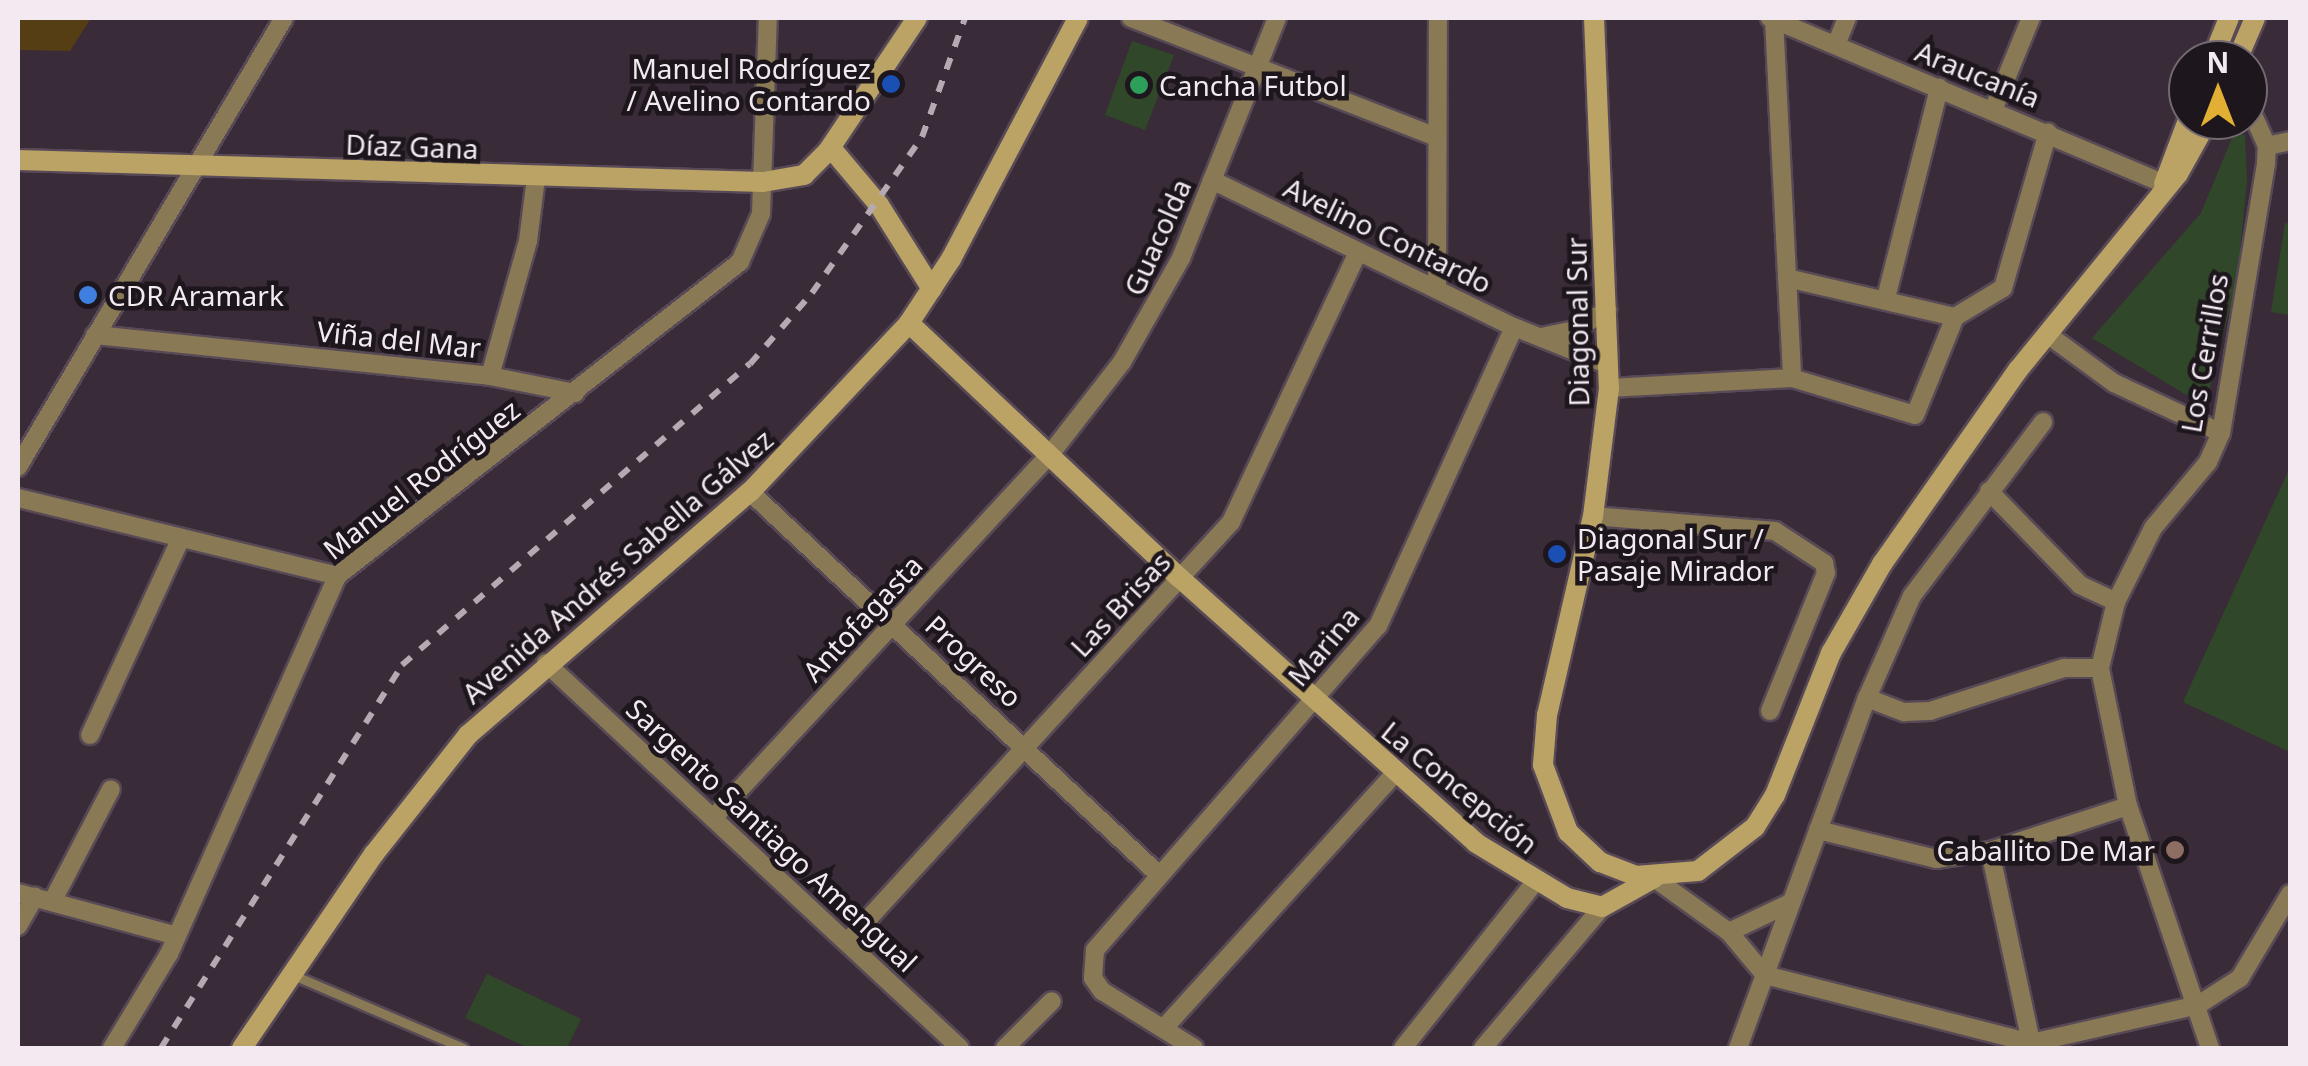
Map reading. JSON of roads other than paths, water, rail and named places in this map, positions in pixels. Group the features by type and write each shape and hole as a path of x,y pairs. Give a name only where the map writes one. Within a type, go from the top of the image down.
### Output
{"main road":[{"path":"918,18 831,148 879,205 932,289"},
{"name":"Avenida Andrés Sabella Gálvez","path":"242,1048 290,974 428,782 546,663 750,492 908,322 932,289 1078,18"},
{"name":"Diagonal Sur","path":"1594,18 1610,388 1593,516 1543,739 1548,791 1568,832 1600,862 1654,878"},
{"path":"2164,184 2180,140"},
{"path":"1602,907 1654,878 1709,866 1756,827 1861,597 1954,456 2164,184 2189,158 2198,140"},
{"name":"Díaz Gana","path":"21,166 195,166 762,182 804,175 831,148"},
{"name":"La Concepción","path":"908,322 1394,774 1535,882 1602,907"}],"street":[{"path":"18,468 284,18"},
{"name":"Manuel Rodríguez","path":"112,1048 174,935 337,576 740,262 761,214 768,18"},
{"path":"1131,18 1437,136"},
{"name":"Guacolda","path":"1048,456 1151,317 1212,180 1277,18"},
{"path":"1436,289 1438,18"},
{"path":"1772,18 1792,378"},
{"name":"Araucanía","path":"1772,18 2164,184"},
{"path":"1836,45 1847,18"},
{"path":"1993,110 2031,18"},
{"path":"1886,298 1939,88"},
{"path":"1610,388 1792,378 1915,414 1955,317 2003,288 2048,132"},
{"path":"2264,140 2267,146 2290,142"},
{"name":"Los Cerrillos","path":"2210,1048 2128,806 2100,668 2116,602 2153,528 2208,462 2222,433 2267,146"},
{"path":"490,376 528,241 536,178"},
{"name":"Avelino Contardo","path":"1212,180 1514,327 1609,364"},
{"name":"Las Brisas","path":"847,942 1230,522 1358,252"},
{"path":"1787,278 1955,317"},
{"path":"1541,337 1574,330 1606,310"},
{"name":"Marina","path":"1164,1028 1102,991 1093,978 1095,950 1157,873 1314,700 1387,610 1514,327"},
{"path":"2047,334 2114,383 2222,433"},
{"name":"Viña del Mar","path":"96,335 490,376 576,393"},
{"path":"1738,1048 1867,698 1912,596 2043,422"},
{"name":"Antofagasta","path":"716,815 1048,456"},
{"name":"Progreso","path":"750,492 1157,873"},
{"path":"1989,492 2080,585 2116,602"},
{"path":"18,498 337,576"},
{"path":"1593,516 1776,531 1824,563 1826,574 1770,711"},
{"path":"90,735 182,538"},
{"name":"Sargento Santiago Amengual","path":"546,663 716,815 960,1048"},
{"path":"1867,698 1904,712 1930,712 2064,668 2100,668"},
{"path":"1194,1048 1164,1028 1394,774"},
{"path":"18,926 110,789"},
{"path":"1818,830 1936,860 1990,851 2128,806"},
{"path":"1990,851 2031,1043"},
{"path":"1654,878 1729,932 1765,975 2031,1043 2198,1004 2240,978 2290,894"},
{"path":"1403,1048 1535,882"},
{"path":"35,897 174,935"},
{"path":"1729,932 1788,904"},
{"path":"1483,1048 1602,907"},
{"path":"1005,1048 1052,1001"}],"lane":[{"path":"290,974 463,1048"}],"railway":[{"path":"161,1048 402,665 750,364 812,293 922,137 965,18"}],"place":[{"name":"Manuel Rodríguez / Avelino Contardo","path":"891,84"},
{"name":"Cancha Futbol","path":"1139,85"},
{"name":"CDR Aramark","path":"88,295"},
{"name":"Diagonal Sur / Pasaje Mirador","path":"1557,554"},
{"name":"Caballito De Mar","path":"2175,850"}]}
